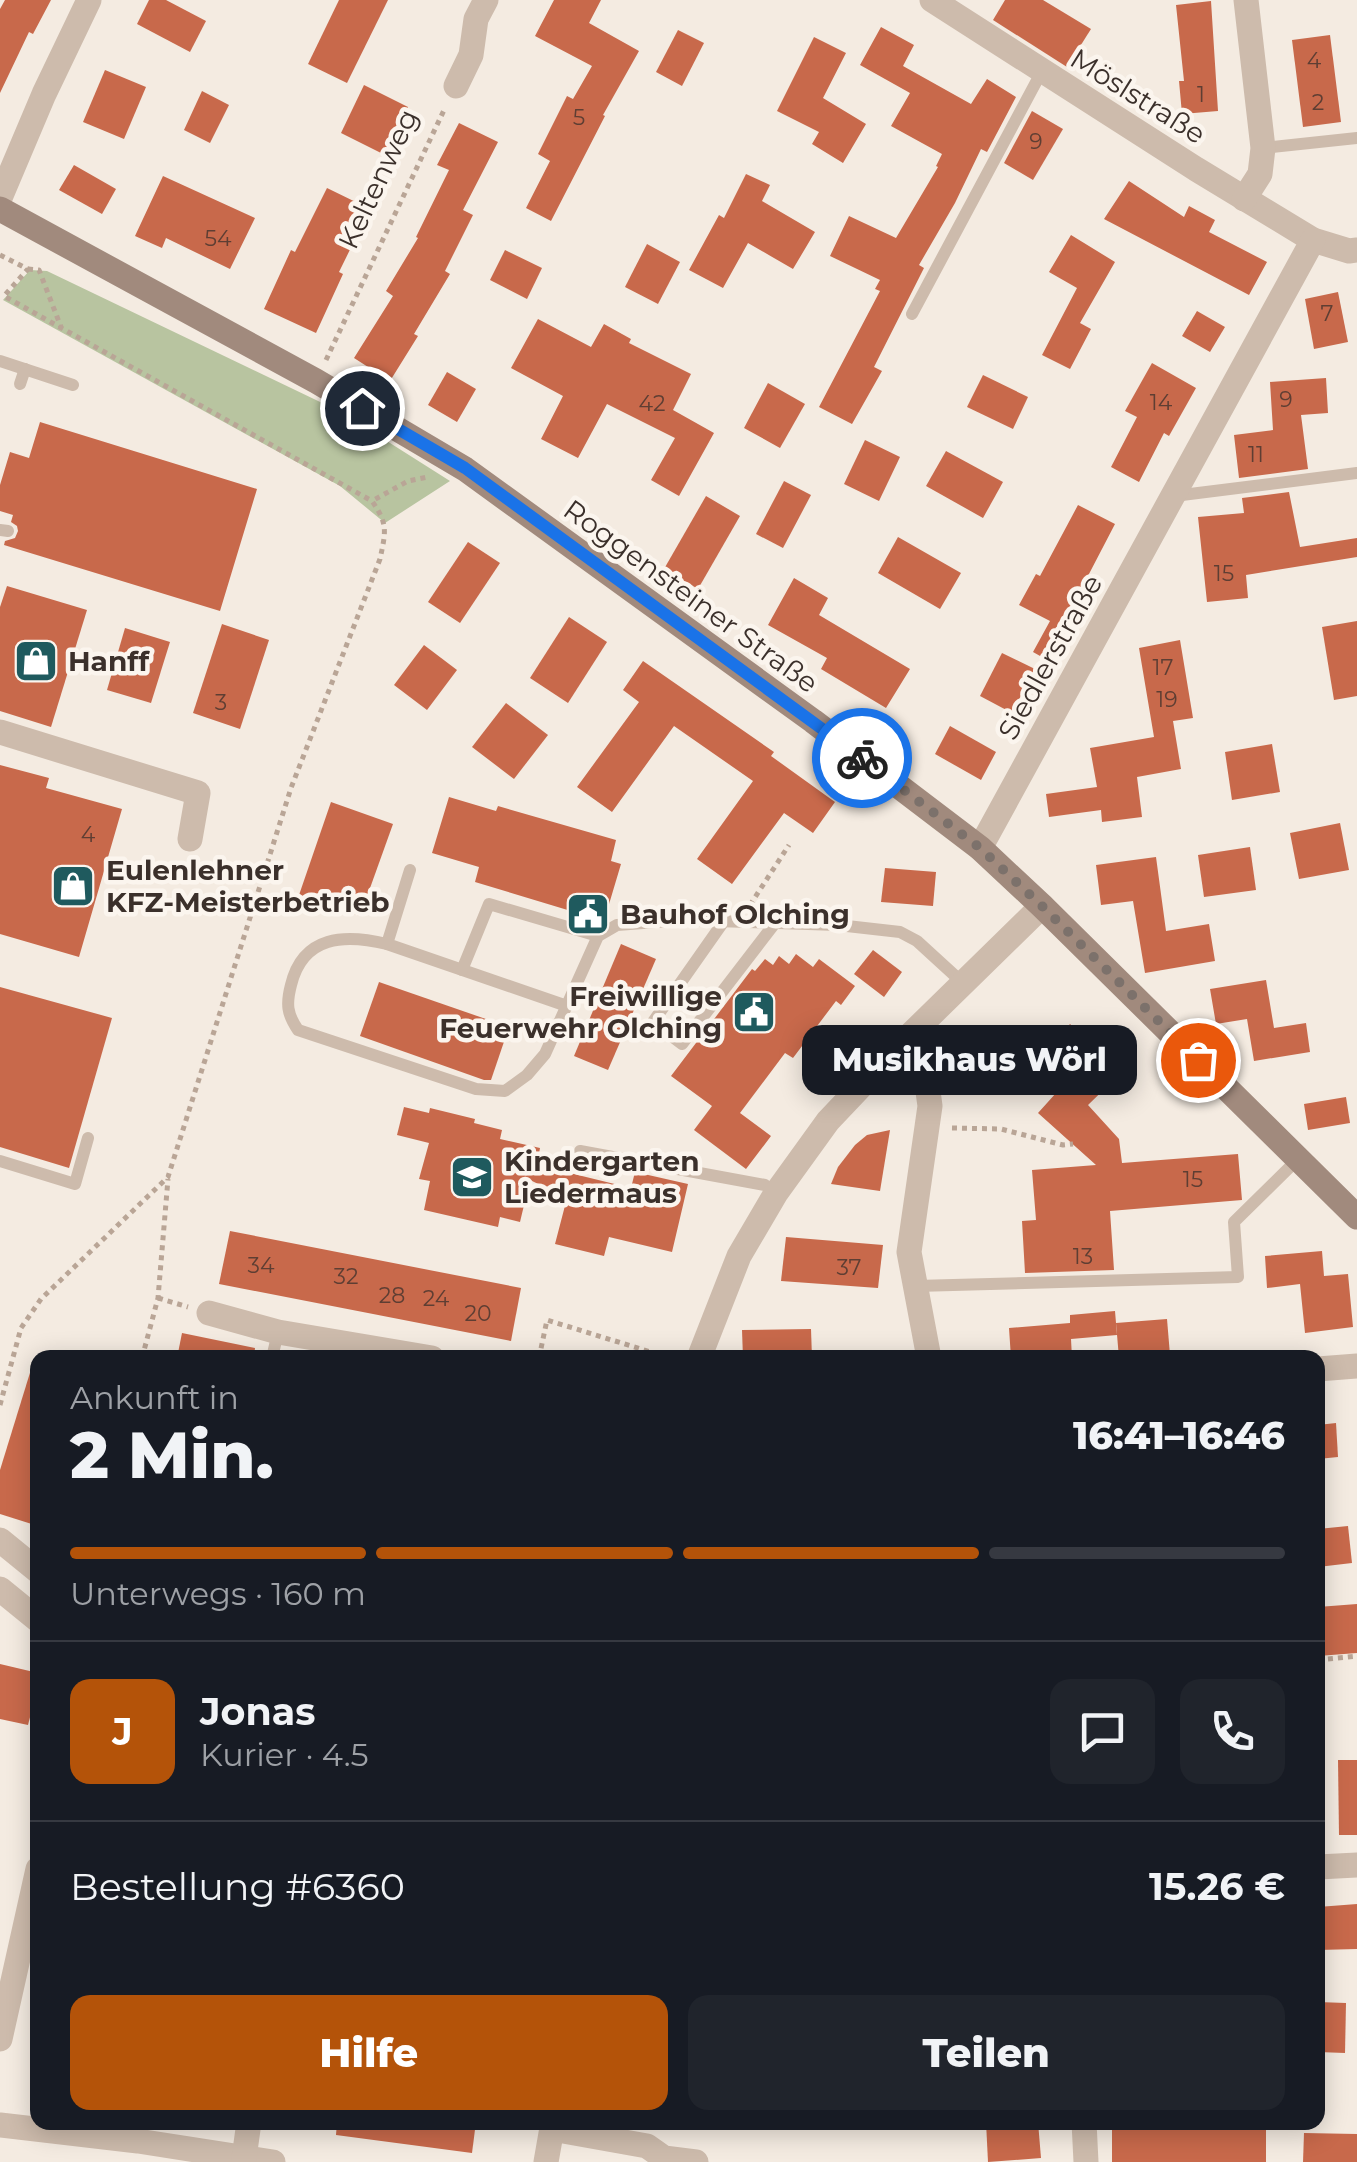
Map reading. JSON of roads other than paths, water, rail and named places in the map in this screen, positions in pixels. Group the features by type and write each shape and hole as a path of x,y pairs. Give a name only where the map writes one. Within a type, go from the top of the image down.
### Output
{"main road":[{"name":"Roggensteiner Straße","path":"0,210 316,381 465,468 813,721 980,848 1357,1217"}],"street":[{"path":"0,198 89,0"},
{"path":"456,86 472,54 476,19 486,0"},
{"path":"1244,198 1260,174 1263,148 1246,0"},
{"name":"Möslstraße","path":"934,1 1313,240"},
{"path":"1313,240 1357,250"},
{"name":"Siedlerstraße","path":"980,848 1313,240"},
{"path":"0,732 198,793 190,840"},
{"path":"702,1350 740,1256 776,1193 828,1121 1042,906"},
{"path":"900,1045 927,1084 930,1106 909,1252 928,1350"},
{"path":"208,1313 275,1345 335,1350"},
{"path":"1325,1368 1357,1366"},
{"path":"0,1540 30,1564"},
{"path":"0,1589 30,1613"},
{"path":"1325,1867 1357,1865"},
{"path":"0,2038 30,1905"},
{"path":"0,2125 30,2127"},
{"path":"99,2130 139,2132 260,2161 251,2130"},
{"path":"546,2162 551,2130"},
{"path":"571,2130 646,2146 664,2158 696,2162"},
{"path":"1084,2130 1086,2162"}],"lane":[{"path":"912,314 1042,71"},
{"path":"1263,148 1357,138"},
{"path":"0,361 74,385"},
{"path":"20,384 24,369"},
{"path":"1174,496 1357,473"},
{"path":"387,944 410,870"},
{"path":"462,970 489,904 598,936"},
{"path":"567,1006 360,937 319,944 303,956 293,974 288,996 288,1014 298,1030 476,1089 505,1092 545,1054 567,1006 598,936 616,926 683,920 838,925 900,932 917,941 964,984"},
{"path":"724,921 653,1022 682,1044 775,923"},
{"path":"0,1162 75,1184 88,1138"},
{"path":"580,1151 765,1185 776,1193"},
{"path":"916,1286 1238,1276 1234,1222 1298,1159"}],"place":[{"name":"Hanff","path":"36,661"},
{"name":"Eulenlehner KFZ-Meisterbetrieb","path":"73,886"},
{"name":"Bauhof Olching","path":"588,914"},
{"name":"Freiwillige Feuerwehr Olching","path":"754,1012"},
{"name":"Musikhaus Wörl","path":"1198,1060"},
{"name":"Kindergarten Liedermaus","path":"472,1177"}]}
